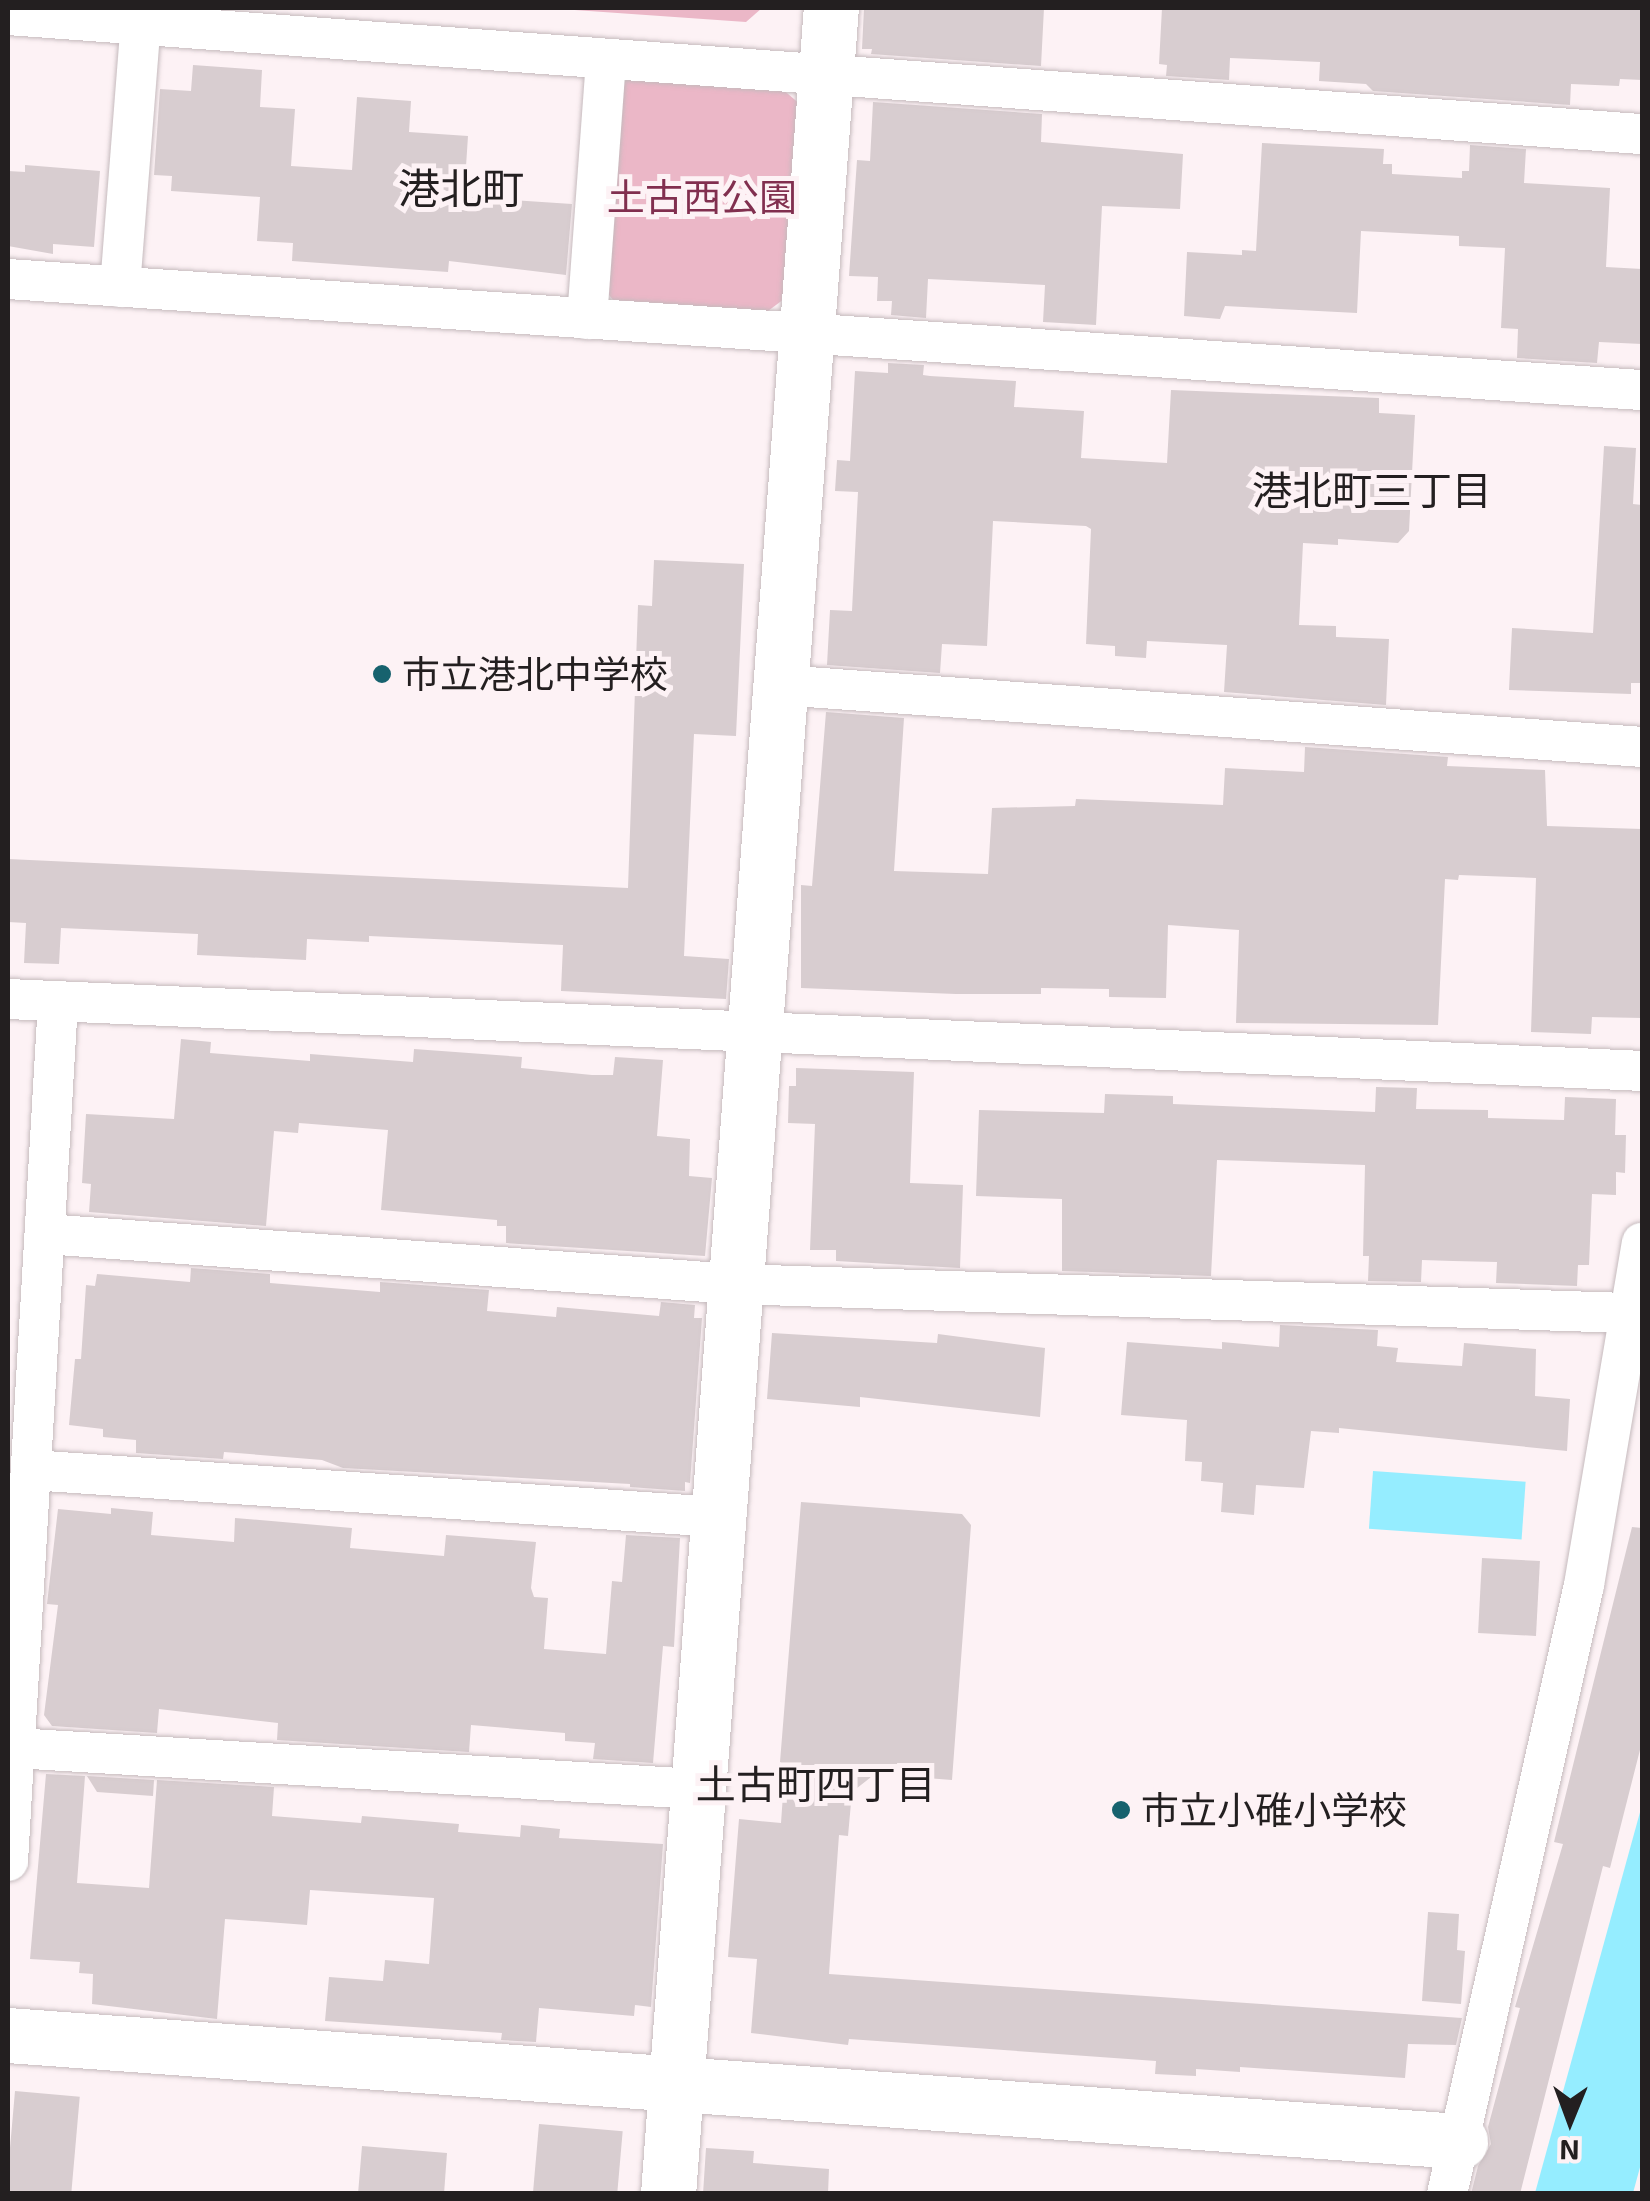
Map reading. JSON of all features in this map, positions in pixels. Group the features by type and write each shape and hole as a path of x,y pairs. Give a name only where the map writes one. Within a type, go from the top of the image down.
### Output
{"street":[{"path":"668,2194 831,8"},
{"path":"8,15 141,15 826,78 1642,134"},
{"path":"120,287 141,15"},
{"path":"588,319 606,60"},
{"path":"8,280 1642,390"},
{"path":"780,685 1642,748"},
{"path":"8,1000 1642,1071"},
{"path":"8,1861 58,1002"},
{"path":"45,1234 734,1284 1629,1313"},
{"path":"1446,2194 1584,1585 1642,1243"},
{"path":"31,1470 717,1517"},
{"path":"14,1748 697,1788"},
{"path":"8,2036 1460,2141"}],"green space":[{"path":"546,8 762,8 746,22"},
{"name":"土古西公園","path":"630,77 781,88 801,105 788,296 768,311 613,300 605,290 615,90"}],"water":[{"path":"1373,1471 1526,1482 1522,1540 1369,1529"},
{"path":"1642,1805 1642,2160 1633,2193 1535,2193"}],"building":[{"path":"864,8 1044,8 1041,66 871,54 872,49 862,49"},
{"path":"1162,8 1642,8 1642,80 1620,79 1619,86 1571,84 1570,105 1373,91 1366,84 1319,81 1320,62 1230,58 1229,80 1166,76 1167,65 1159,64"},
{"path":"193,65 262,70 260,107 295,109 291,166 352,170 357,97 411,101 409,132 468,136 464,197 572,204 566,275 449,261 448,272 292,261 293,243 257,241 260,197 171,191 172,176 154,175 160,89 191,91"},
{"path":"873,102 1042,114 1041,142 1183,154 1180,209 1102,206 1096,325 1043,322 1045,285 928,279 926,318 891,315 892,301 877,301 878,277 849,276 857,160 870,161"},
{"path":"1262,143 1384,149 1383,164 1392,164 1392,174 1462,178 1462,171 1469,171 1470,145 1526,149 1524,183 1610,188 1606,267 1642,269 1642,344 1599,342 1597,363 1517,358 1518,329 1501,328 1505,248 1459,246 1459,236 1361,231 1357,313 1225,306 1220,319 1184,316 1187,252 1242,255 1242,250 1256,251"},
{"path":"25,165 100,171 94,247 53,244 53,254 8,246 8,171 25,172"},
{"path":"888,363 924,365 923,375 930,376 1016,381 1014,407 1084,411 1081,458 1167,463 1171,390 1379,398 1379,413 1415,415 1409,531 1398,543 1338,539 1338,545 1303,543 1299,625 1336,626 1336,637 1389,639 1386,705 1224,692 1227,645 1147,641 1146,658 1115,656 1115,646 1086,644 1091,529 1086,526 993,521 987,646 942,644 940,673 827,665 830,610 852,611 858,492 835,491 837,460 850,461 855,371 888,373"},
{"path":"1604,446 1636,448 1633,504 1642,505 1642,683 1631,683 1631,694 1509,690 1512,628 1593,633"},
{"path":"654,560 744,564 736,736 694,734 684,956 729,959 726,999 561,991 563,945 369,936 369,942 307,939 306,960 197,955 198,934 61,928 59,964 24,963 26,923 8,922 8,859 628,888 638,605 652,606"},
{"path":"826,712 904,718 894,871 988,874 992,808 1075,806 1076,799 1223,805 1225,768 1304,772 1305,747 1448,757 1447,766 1545,770 1547,826 1642,829 1642,1018 1592,1017 1591,1034 1531,1032 1536,878 1459,875 1458,880 1445,879 1438,1025 1236,1023 1239,930 1168,925 1166,998 1109,997 1109,989 1041,988 1041,994 956,994 801,988 801,885 812,886"},
{"path":"181,1039 211,1042 210,1053 310,1061 310,1054 413,1062 414,1049 522,1057 521,1068 592,1075 613,1075 615,1057 663,1060 657,1136 690,1139 689,1176 712,1178 705,1256 506,1243 506,1226 497,1226 497,1220 381,1210 388,1130 299,1123 298,1133 274,1131 266,1226 89,1212 91,1184 82,1183 86,1114 174,1119"},
{"path":"796,1068 914,1072 910,1183 963,1185 960,1268 836,1261 836,1250 810,1250 815,1124 788,1123 789,1086 796,1086"},
{"path":"1376,1087 1417,1088 1416,1109 1488,1110 1488,1118 1564,1120 1565,1097 1616,1099 1615,1135 1626,1135 1625,1173 1616,1172 1616,1195 1592,1194 1589,1265 1578,1265 1577,1286 1496,1283 1497,1262 1422,1260 1421,1282 1368,1281 1369,1256 1363,1256 1365,1165 1217,1160 1211,1276 1062,1271 1062,1199 976,1196 979,1110 1104,1113 1105,1094 1173,1096 1173,1104 1375,1112"},
{"path":"191,1268 270,1274 270,1283 380,1292 380,1282 489,1290 487,1311 556,1317 557,1307 659,1316 661,1302 695,1305 694,1318 702,1318 690,1483 685,1482 685,1491 630,1484 343,1468 322,1460 224,1452 223,1459 136,1453 136,1440 103,1437 103,1429 69,1425 75,1359 81,1359 86,1285 95,1286 97,1274 190,1282"},
{"path":"1280,1325 1378,1330 1377,1346 1398,1348 1396,1362 1462,1366 1464,1343 1536,1349 1535,1396 1570,1399 1567,1451 1339,1428 1339,1433 1311,1431 1304,1488 1256,1485 1254,1515 1221,1512 1223,1483 1201,1481 1202,1462 1185,1461 1187,1420 1121,1415 1127,1342 1222,1349 1222,1342 1279,1347"},
{"path":"772,1333 937,1343 938,1334 1045,1348 1040,1417 860,1397 860,1407 767,1399"},
{"path":"801,1502 962,1514 971,1525 952,1780 875,1774 852,1792 848,1836 839,1835 829,1974 1462,2018 1456,2045 1408,2044 1405,2078 1240,2067 1240,2072 1196,2069 1196,2076 1155,2074 1156,2061 849,2039 848,2045 751,2033 757,1959 728,1957 739,1819 781,1823 785,1766 780,1762"},
{"path":"111,1508 153,1512 151,1535 234,1542 235,1518 352,1528 350,1548 444,1556 446,1535 536,1542 531,1588 534,1597 548,1598 544,1649 606,1654 612,1581 622,1582 626,1535 680,1538 674,1647 663,1646 653,1763 593,1759 595,1743 565,1741 565,1733 471,1725 469,1752 277,1740 278,1723 159,1709 157,1733 52,1726 44,1715 58,1605 47,1604 58,1509 111,1514"},
{"path":"1632,1527 1642,1528 1642,1742 1610,1868 1603,1866 1520,2194 1471,2194 1478,2166 1491,2144 1488,2127 1520,2008 1515,2007 1563,1844 1554,1842"},
{"path":"1482,1558 1540,1561 1536,1636 1478,1633"},
{"path":"46,1774 85,1776 77,1883 149,1888 157,1780 274,1787 272,1816 361,1823 362,1816 459,1824 458,1832 520,1837 521,1825 560,1829 559,1838 663,1844 651,2007 635,2005 634,2016 539,2008 536,2042 501,2040 502,2033 325,2021 329,1977 383,1981 385,1960 429,1964 434,1898 310,1890 307,1925 225,1919 217,2019 92,2004 93,1974 79,1973 80,1962 30,1959"},
{"path":"87,1776 154,1780 153,1796 97,1792"},
{"path":"1428,1912 1459,1914 1457,1950 1465,1951 1461,2004 1422,2001"},
{"path":"15,2091 80,2097 71,2194 8,2194"},
{"path":"539,2124 623,2131 617,2194 533,2194"},
{"path":"362,2146 447,2153 444,2194 358,2194"},
{"path":"706,2148 754,2151 753,2163 829,2169 828,2194 703,2194"}],"place":[{"name":"市立港北中学校","path":"382,674"},
{"name":"市立小碓小学校","path":"1121,1810"}],"district":[{"name":"港北町","path":"461,187"},
{"name":"港北町三丁目","path":"1372,489"},
{"name":"土古町四丁目","path":"816,1783"}]}
